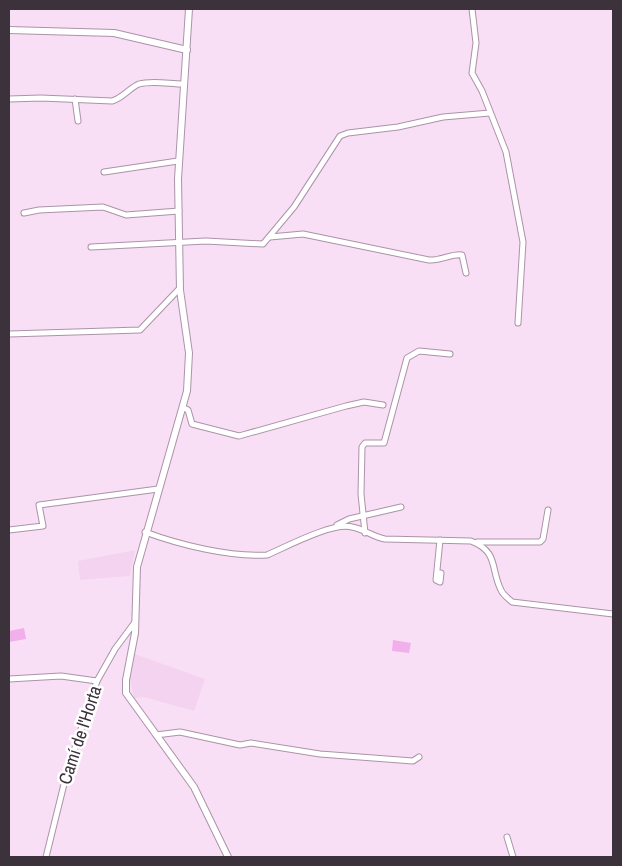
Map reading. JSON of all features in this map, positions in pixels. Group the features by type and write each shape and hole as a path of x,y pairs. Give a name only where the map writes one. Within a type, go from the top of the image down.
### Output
{"main road":[{"path":"189,9 178,161 180,288 189,353 187,391 184,408 145,532 137,567 135,622 126,680 126,693 194,787 228,857"},
{"path":"9,30 114,33 187,50"}],"street":[{"path":"472,9 476,43 472,73 482,90 506,152 522,242 518,323"},
{"path":"9,99 112,101 118,99 137,85 144,83 183,84"},
{"path":"75,99 78,121"},
{"path":"90,247 206,241 262,244 294,208 340,136 348,132 398,127 443,117 490,114"},
{"path":"104,172 178,161"},
{"path":"24,213 39,210 103,207 126,215 179,210"},
{"path":"270,237 303,234 429,260 445,260 457,254 462,255 466,272"},
{"path":"9,334 140,330 180,288"},
{"path":"365,533 360,494 362,447 365,443 370,442 384,443 407,358 419,351 450,354"},
{"path":"184,408 188,410 192,424 239,436 364,402 383,405"},
{"path":"9,530 43,526 39,505 158,489"},
{"path":"145,532 197,546 257,556 267,555 332,528 348,519 401,507"},
{"path":"332,528 354,527 365,533 385,539 540,542 543,539 548,510"},
{"path":"437,573 440,540"},
{"path":"475,542 482,545 492,556 501,591 512,602 613,614"},
{"name":"Camí de l'Horta","path":"46,857 67,772 97,681 115,649 135,622"},
{"path":"9,679 61,676 97,681"},
{"path":"156,735 180,732 240,745 251,744 320,754 413,761 419,757"},
{"path":"507,836 512,857"}],"shaded area":[{"path":"135,550 130,576 80,580 78,561"},
{"path":"24,628 26,639 9,642 9,631"},
{"path":"393,640 411,643 409,653 392,651"},
{"path":"135,654 205,679 194,711 144,697 134,698 130,680"}]}
